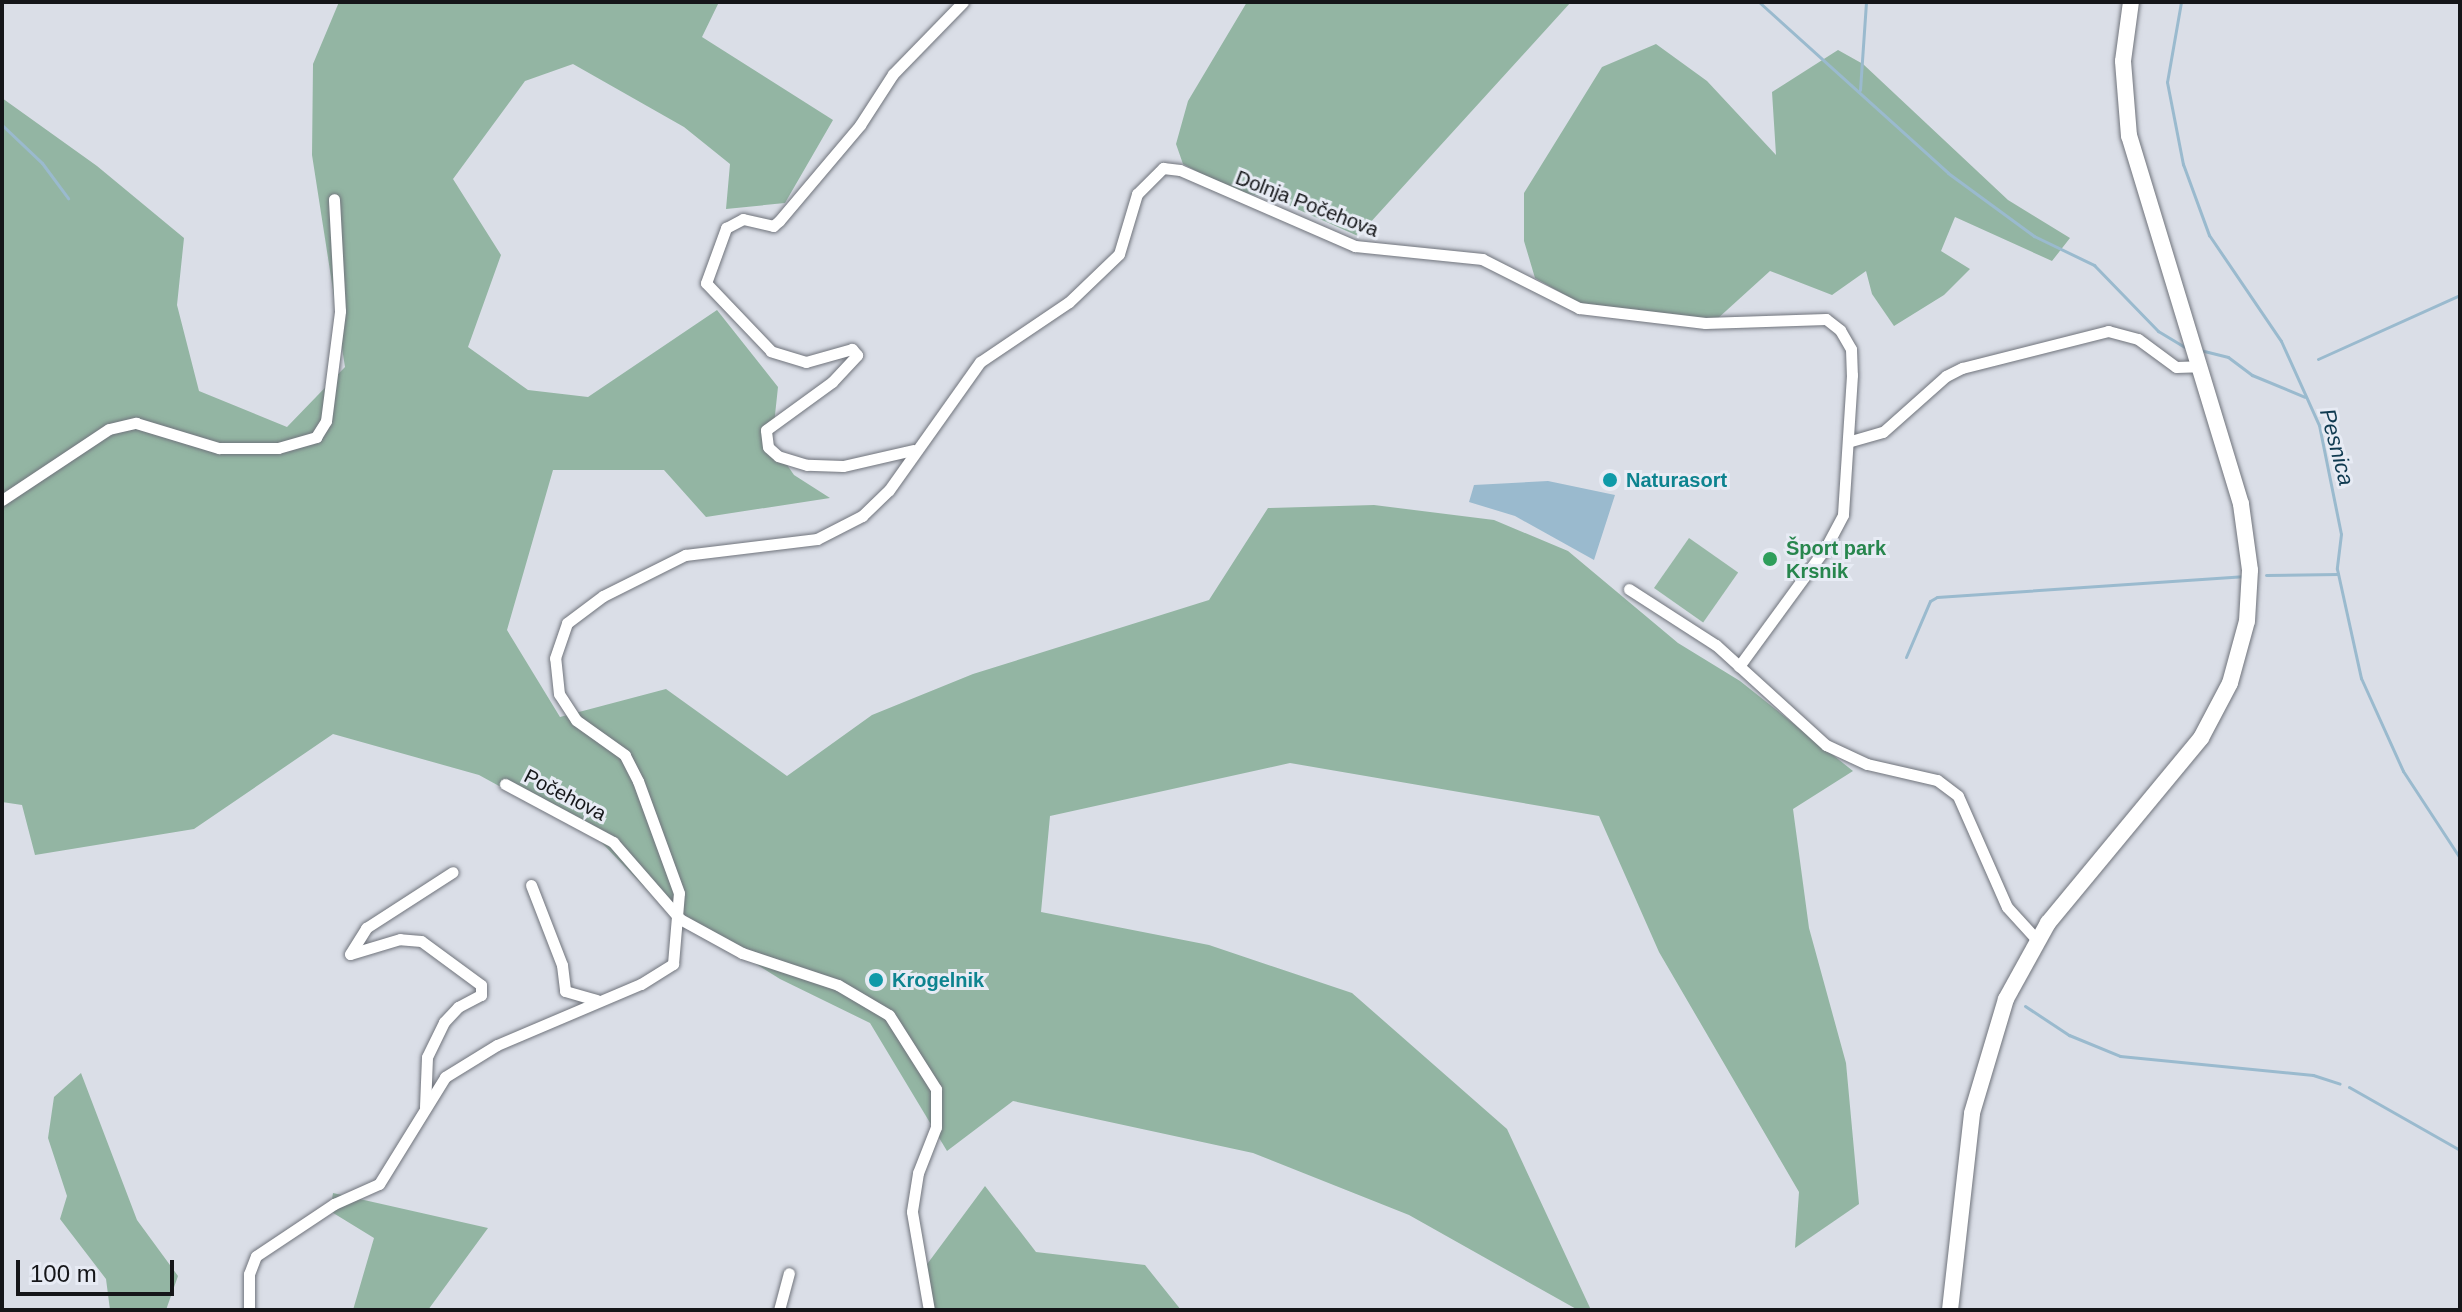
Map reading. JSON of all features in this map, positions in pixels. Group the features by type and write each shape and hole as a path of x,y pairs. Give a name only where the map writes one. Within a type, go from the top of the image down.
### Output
{"main road":[{"path":"1950,1310 1977,1088 1997,1020 2037,940 2189,755 2223,700 2239,656 2250,596 2246,528 2129,136 2123,61 2131,2"}],"street":[{"path":"913,450 843,466 807,465 778,456 768,447 766,430 822,391 857,355 852,349 806,362 771,351 706,283 726,228 743,219 773,226 779,221 860,125 893,74 963,2"},
{"name":"Dolnja Počehova","path":"680,919 679,893 625,755 576,720 559,694 555,658 567,623 603,596 685,555 817,539 847,527 889,490 913,450 980,362 1069,302 1119,254 1137,194 1149,178 1168,168 1355,246 1482,259 1579,308 1705,323 1826,319 1840,330 1851,349 1845,432 1851,441 1843,515 1824,550 1739,666"},
{"path":"2,500 109,429 136,423 219,448 278,448 316,437 326,421 339,322 334,199"},
{"path":"1851,441 1883,432 1962,368 2108,331 2138,339 2176,367 2194,353"},
{"path":"1629,589 1739,666 1826,745 1867,764 1937,780 1958,796 2007,907 2037,940"},
{"name":"Počehova","path":"505,784 613,842 680,919"},
{"path":"421,1119 428,1097 427,1057 444,1022 458,1007 481,995 481,985 421,941 400,939 350,954 366,928 453,872"},
{"path":"531,885 562,965 565,991 597,1000"},
{"path":"249,1310 249,1274 256,1256 334,1204 379,1184 445,1077 464,1063 668,970 680,919 742,953 838,985 889,1015 936,1089 936,1127 918,1173 912,1212 929,1310"},
{"path":"779,1310 789,1273"}],"green space":[{"path":"339,2 719,2 702,37 833,120 785,203 726,209 730,164 684,127 573,64 525,81 453,179 501,255 468,347 528,390 588,397 717,310 778,387 772,443 794,475 830,498 706,517 664,470 553,470 507,630 560,717 666,689 787,776 872,715 973,674 1209,600 1268,508 1374,505 1494,520 1568,551 1678,643 1740,681 1853,771 1793,809 1809,928 1846,1063 1859,1204 1795,1248 1799,1192 1659,952 1599,816 1290,763 1050,816 1041,912 1209,945 1352,993 1507,1129 1591,1310 1578,1310 1409,1215 1253,1153 1013,1101 947,1151 870,1023 780,979 663,906 600,841 479,775 333,734 194,829 35,855 22,805 2,802 2,98 97,166 184,238 177,305 199,391 287,427 345,367 312,155 313,64"},
{"path":"1247,2 1571,2 1358,236 1279,201 1230,189 1183,164 1176,144 1188,101"},
{"path":"1656,44 1707,81 1776,155 1772,92 1838,50 1863,64 2008,200 2070,238 2052,261 1955,217 1941,251 1970,269 1944,295 1894,326 1872,294 1866,271 1832,295 1770,271 1716,320 1581,304 1535,278 1524,241 1524,193 1602,67"},
{"path":"1689,538 1738,572 1703,622 1654,588"},
{"path":"81,1073 137,1220 178,1276 166,1310 110,1310 106,1279 60,1219 67,1196 48,1138 54,1097"},
{"path":"985,1186 1036,1252 1145,1265 1181,1310 934,1310 925,1267"},
{"path":"333,1193 488,1228 428,1310 353,1310 374,1238 330,1211"}],"water":[{"path":"1548,481 1615,495 1594,560 1515,516 1469,502 1474,485"}],"waterway":[{"path":"1759,2 1948,173 2034,236 2094,265 2158,331 2185,347"},
{"path":"1860,90 1866,2"},
{"name":"Pesnica","path":"2181,2 2167,82 2183,164 2209,235 2281,341 2319,425 2341,534 2337,569 2361,678 2403,771 2460,858"},
{"path":"2,125 42,163 68,198"},
{"path":"2318,359 2460,295"},
{"path":"2200,350 2228,357 2252,375 2305,397"},
{"path":"2266,575 2338,574"},
{"path":"1906,657 1930,601 1937,597 2242,576"},
{"path":"2025,1006 2069,1035 2120,1056 2313,1075 2340,1084"},
{"path":"2349,1087 2460,1150"}],"place":[{"name":"Naturasort","path":"1610,480"},
{"name":"Šport park Krsnik","path":"1770,559"},
{"name":"Krogelnik","path":"876,980"}]}
